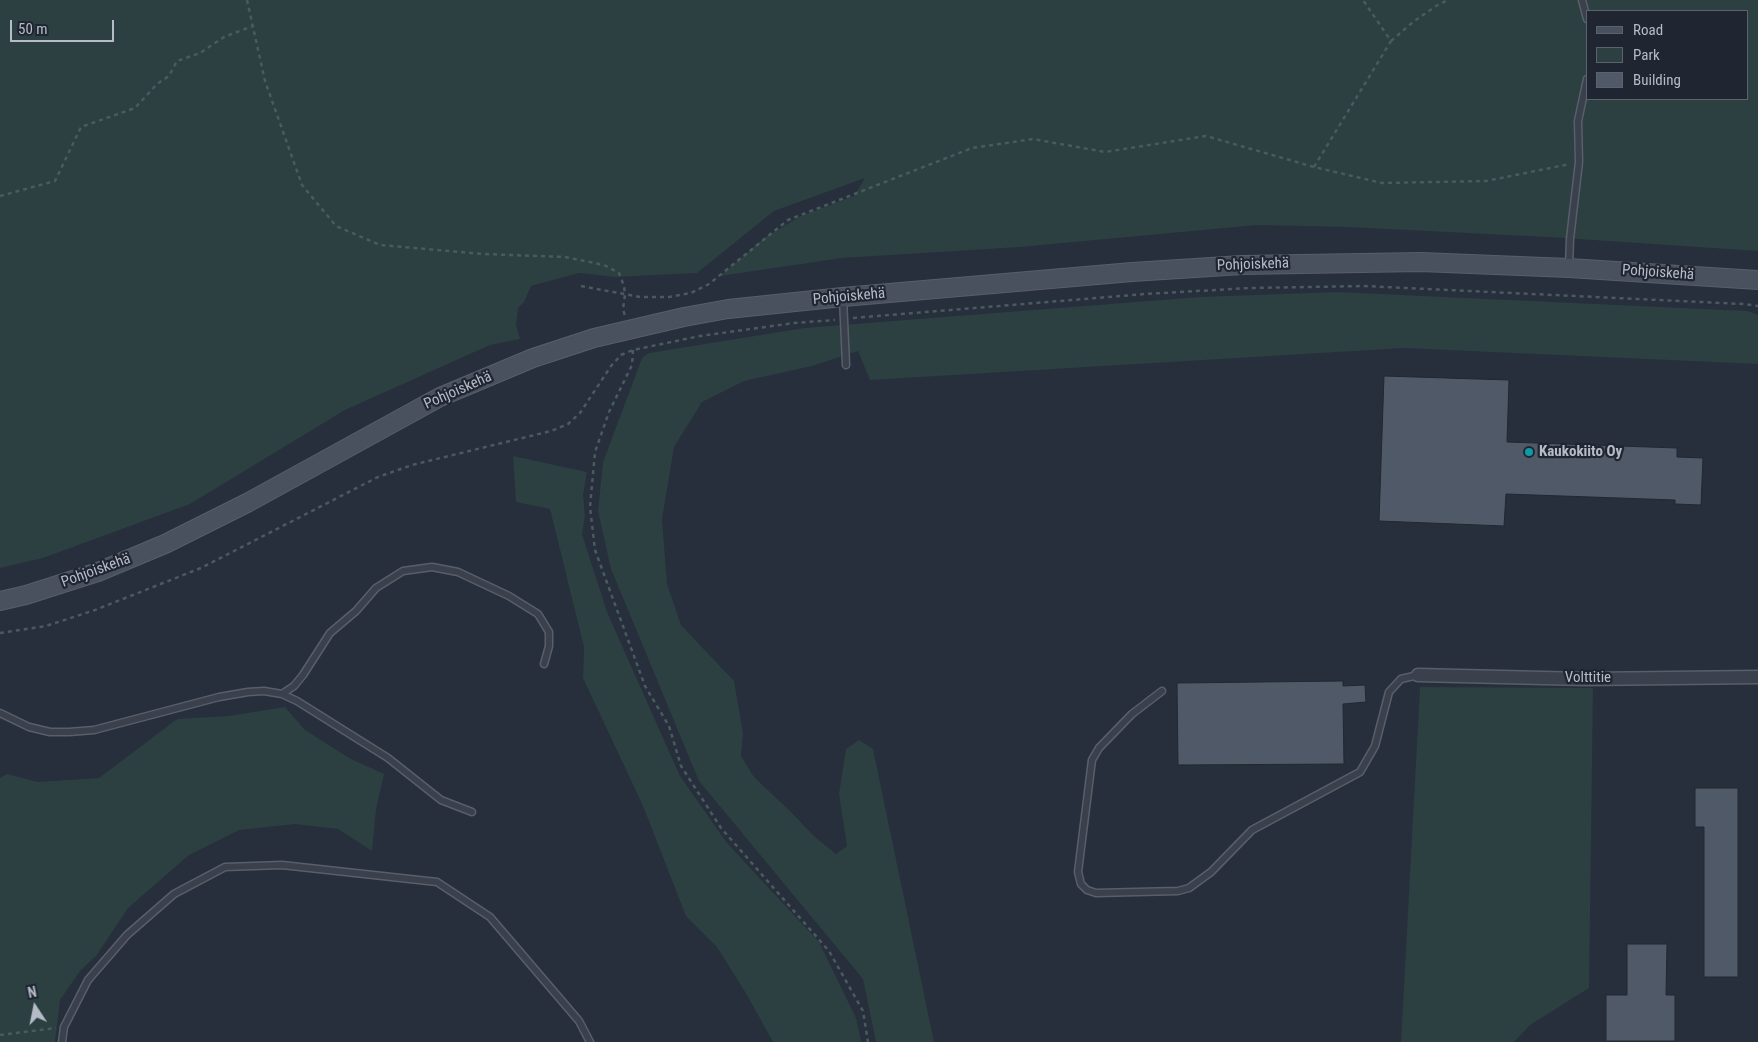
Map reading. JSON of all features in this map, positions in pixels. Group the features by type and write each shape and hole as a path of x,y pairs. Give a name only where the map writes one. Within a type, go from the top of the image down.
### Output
{"main road":[{"name":"Pohjoiskehä","path":"0,601 26,595 98,572 165,544 247,503 440,397 533,358 594,338 684,317 737,308 843,297 1132,272 1242,265 1421,262 1569,268 1758,280"}],"street":[{"name":"Volttitie","path":"1418,675 1586,679 1758,677"}],"lane":[{"path":"1582,0 1586,15"},
{"path":"1569,268 1570,239 1579,162 1578,120 1586,84"},
{"path":"843,297 846,365"},
{"path":"282,694 294,686 303,675 330,633 356,611 376,588 403,571 432,567 458,572 510,596 538,614 549,632 550,646 544,664"},
{"path":"1162,691 1132,714 1099,748 1092,760 1078,872 1081,884 1086,890 1096,893 1178,891 1189,888 1211,872 1252,830 1360,772 1375,746 1390,692 1401,679 1418,675"},
{"path":"0,712 29,727 50,732 69,732 94,730 219,697 264,691 282,694 297,701 388,758 441,800 472,812"},
{"path":"62,1042 64,1027 88,980 127,935 174,894 225,867 282,865 437,882 490,917 579,1021 590,1042"}],"path":[{"path":"247,0 265,81 302,185 336,226 380,245 483,254 565,257 604,265 619,273 625,295"},
{"path":"1363,0 1391,41"},
{"path":"1314,167 1391,41 1413,22 1448,0"},
{"path":"0,196 55,181 80,127 136,108 158,84 169,76 177,60 200,53 224,37 252,26"},
{"path":"581,286 625,295 669,297 691,293 709,284 788,220 972,148 1033,139 1105,152 1206,136 1382,184 1486,181 1579,162"},
{"path":"0,633 46,626 95,610 201,568 378,477 412,465 551,431 568,424 580,413 611,366 622,356 632,350 700,336 794,323 1145,294 1250,288 1355,286 1758,306"},
{"path":"632,350 632,365 608,412 595,452 590,507 595,550 645,686 669,726 681,766 721,828 829,951 863,1011 868,1042"},
{"path":"0,1035 64,1027"}],"green space":[{"path":"0,0 1758,0 1758,251 1548,237 1347,227 1257,225 1020,247 842,258 720,276 764,238 801,216 854,196 865,178 774,211 697,273 615,277 579,273 531,286 524,302 518,308 516,325 520,339 490,345 345,410 190,504 43,558 0,568"},
{"path":"1337,292 1748,311 1758,315 1758,364 1404,348 870,380 858,351 812,366 744,381 702,402 674,447 662,519 667,584 681,625 734,681 743,733 741,756 754,777 815,837 836,854 847,846 839,794 846,749 859,740 873,749 934,1042 876,1042 863,979 699,781 611,569 598,511 603,462 642,358 649,353 804,328 1199,297"},
{"path":"513,456 587,472 583,495 585,515 582,534 607,612 680,776 727,843 819,942 856,1018 861,1042 773,1042 717,947 686,916 643,806 583,678 584,647 550,509 516,502"},
{"path":"1420,687 1593,688 1589,988 1530,1025 1514,1042 1401,1042"},
{"path":"285,707 305,730 351,759 384,774 376,809 372,851 338,829 295,824 239,830 189,855 128,908 96,956 80,971 60,1000 55,1042 0,1042 0,778 7,774 38,782 99,778 177,719 229,716"}],"building":[{"name":"Kaukokiito Oy","path":"1384,376 1509,380 1507,442 1677,448 1677,457 1703,458 1701,505 1675,504 1675,500 1506,494 1504,526 1379,521"},
{"path":"1343,681 1343,686 1365,685 1366,702 1343,704 1344,764 1178,765 1177,683"},
{"path":"1695,788 1738,788 1738,977 1704,977 1704,827 1695,827"},
{"path":"1627,944 1667,944 1666,995 1675,995 1675,1041 1606,1041 1606,995 1627,995"}],"place":[{"name":"Kaukokiito Oy","path":"1529,452"}]}
